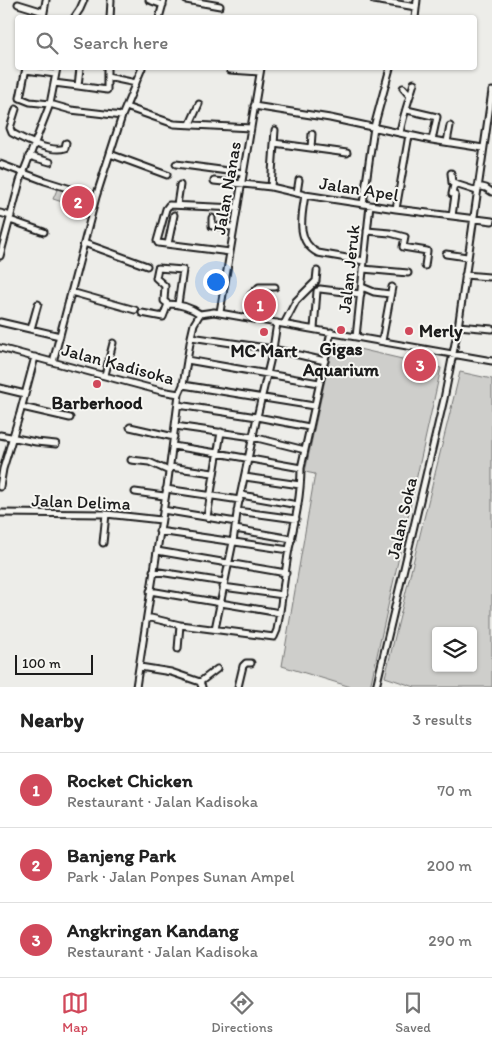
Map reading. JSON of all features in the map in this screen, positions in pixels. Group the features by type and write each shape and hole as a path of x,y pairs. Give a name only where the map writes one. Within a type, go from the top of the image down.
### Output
{"street":[{"path":"18,4 43,15 46,0"},
{"path":"76,15 84,0"},
{"path":"110,15 111,0"},
{"path":"149,0 163,2 161,15"},
{"path":"186,0 220,6"},
{"path":"374,0 416,7"},
{"path":"415,15 417,0"},
{"path":"26,70 20,98 30,102 50,104 71,110 122,116"},
{"path":"32,70 55,74"},
{"path":"0,256 29,156 50,104 56,70"},
{"path":"78,86 80,70"},
{"path":"54,83 107,90 107,70"},
{"path":"53,362 96,196 122,116 141,70"},
{"path":"230,70 261,70"},
{"name":"Jalan Nanas","path":"220,312 261,70"},
{"path":"363,204 374,127 389,70"},
{"path":"107,77 136,83"},
{"path":"400,133 414,83"},
{"path":"403,88 410,96"},
{"name":"Jalan Soka","path":"376,687 453,354 492,91"},
{"path":"190,124 199,104"},
{"path":"254,106 330,118 432,140 484,148"},
{"path":"126,107 168,122 251,128"},
{"path":"16,108 10,131 34,143 58,150 65,148 66,143"},
{"path":"407,110 437,117 432,140"},
{"path":"447,142 450,126"},
{"path":"271,187 275,130"},
{"path":"311,148 312,134"},
{"path":"396,209 409,135"},
{"path":"485,138 492,140"},
{"path":"274,143 347,153"},
{"path":"110,154 168,175"},
{"path":"29,156 50,162"},
{"path":"0,164 45,181 96,196"},
{"path":"176,164 243,173"},
{"path":"451,173 452,183 454,184 452,194 455,196 452,216"},
{"path":"297,193 299,180"},
{"name":"Jalan Apel","path":"214,181 271,187 363,204 492,221"},
{"path":"454,184 486,188 492,192"},
{"path":"177,205 180,185"},
{"path":"305,194 301,226 302,234 312,249 318,252 364,261"},
{"path":"230,252 168,244 158,242 157,240 166,207 177,205 237,208"},
{"name":"Jalan Jeruk","path":"356,336 370,205"},
{"path":"0,213 44,232"},
{"path":"168,244 174,215"},
{"path":"212,218 212,226 234,227"},
{"path":"0,226 8,228"},
{"path":"368,231 390,233 405,237 403,246 427,251 425,266"},
{"path":"84,243 147,266"},
{"path":"446,254 467,257"},
{"path":"178,304 183,270 158,268 156,278 165,286 166,290 164,301 168,304 178,304 192,309 200,314 220,312 492,361"},
{"path":"364,269 408,273"},
{"path":"284,324 296,300 316,281 317,271"},
{"path":"465,275 489,277"},
{"path":"248,317 251,295 259,287 275,287"},
{"path":"382,341 392,287"},
{"path":"362,288 390,294"},
{"path":"314,329 319,290 361,294"},
{"path":"71,292 135,310"},
{"path":"31,329 38,304"},
{"path":"142,313 163,318 168,304"},
{"name":"Jalan Kadisoka","path":"0,348 105,375 161,392 179,394 191,337 197,317 200,314"},
{"path":"0,322 60,336"},
{"path":"214,629 233,542 237,511 278,323"},
{"path":"458,326 492,329"},
{"path":"147,617 180,624 274,637 296,519 301,468 331,332"},
{"path":"191,337 273,349 325,361"},
{"path":"105,375 113,343"},
{"path":"0,487 3,469 35,358"},
{"path":"187,360 319,382"},
{"path":"182,385 262,396 314,406"},
{"path":"0,388 25,394"},
{"path":"136,687 173,446 179,394"},
{"path":"178,405 309,427"},
{"path":"22,407 70,418"},
{"path":"175,426 253,437 306,450"},
{"path":"130,427 174,437"},
{"path":"207,517 221,432"},
{"path":"0,435 56,444"},
{"path":"173,446 217,452 301,468"},
{"path":"131,460 149,462 169,469 213,473"},
{"path":"245,477 300,485"},
{"path":"166,489 210,496 240,497 298,505"},
{"path":"135,492 164,496"},
{"path":"163,510 207,517 292,539"},
{"path":"237,511 296,519"},
{"name":"Jalan Delima","path":"0,513 106,514 161,520"},
{"path":"103,542 106,514"},
{"path":"159,531 289,550"},
{"path":"157,551 286,573"},
{"path":"153,571 283,595"},
{"path":"150,591 280,613"},
{"path":"178,649 180,624"},
{"path":"238,687 243,666 246,663 251,663"},
{"path":"140,667 171,672 201,684 217,669"}],"shaded area":[{"path":"59,185 96,197 89,220 76,215 78,207 53,199"},
{"path":"333,343 441,368 370,687 351,687 282,666 315,474 305,472"},
{"path":"460,372 492,379 492,687 415,687 385,677"}],"place":[{"name":"Banjeng Park","path":"78,202"},
{"name":"Rocket Chicken","path":"260,305"},
{"name":"Gigas Aquarium","path":"341,330"},
{"name":"Merly","path":"409,331"},
{"name":"MC Mart","path":"264,332"},
{"name":"Angkringan Kandang","path":"420,365"},
{"name":"Barberhood","path":"97,384"}]}
